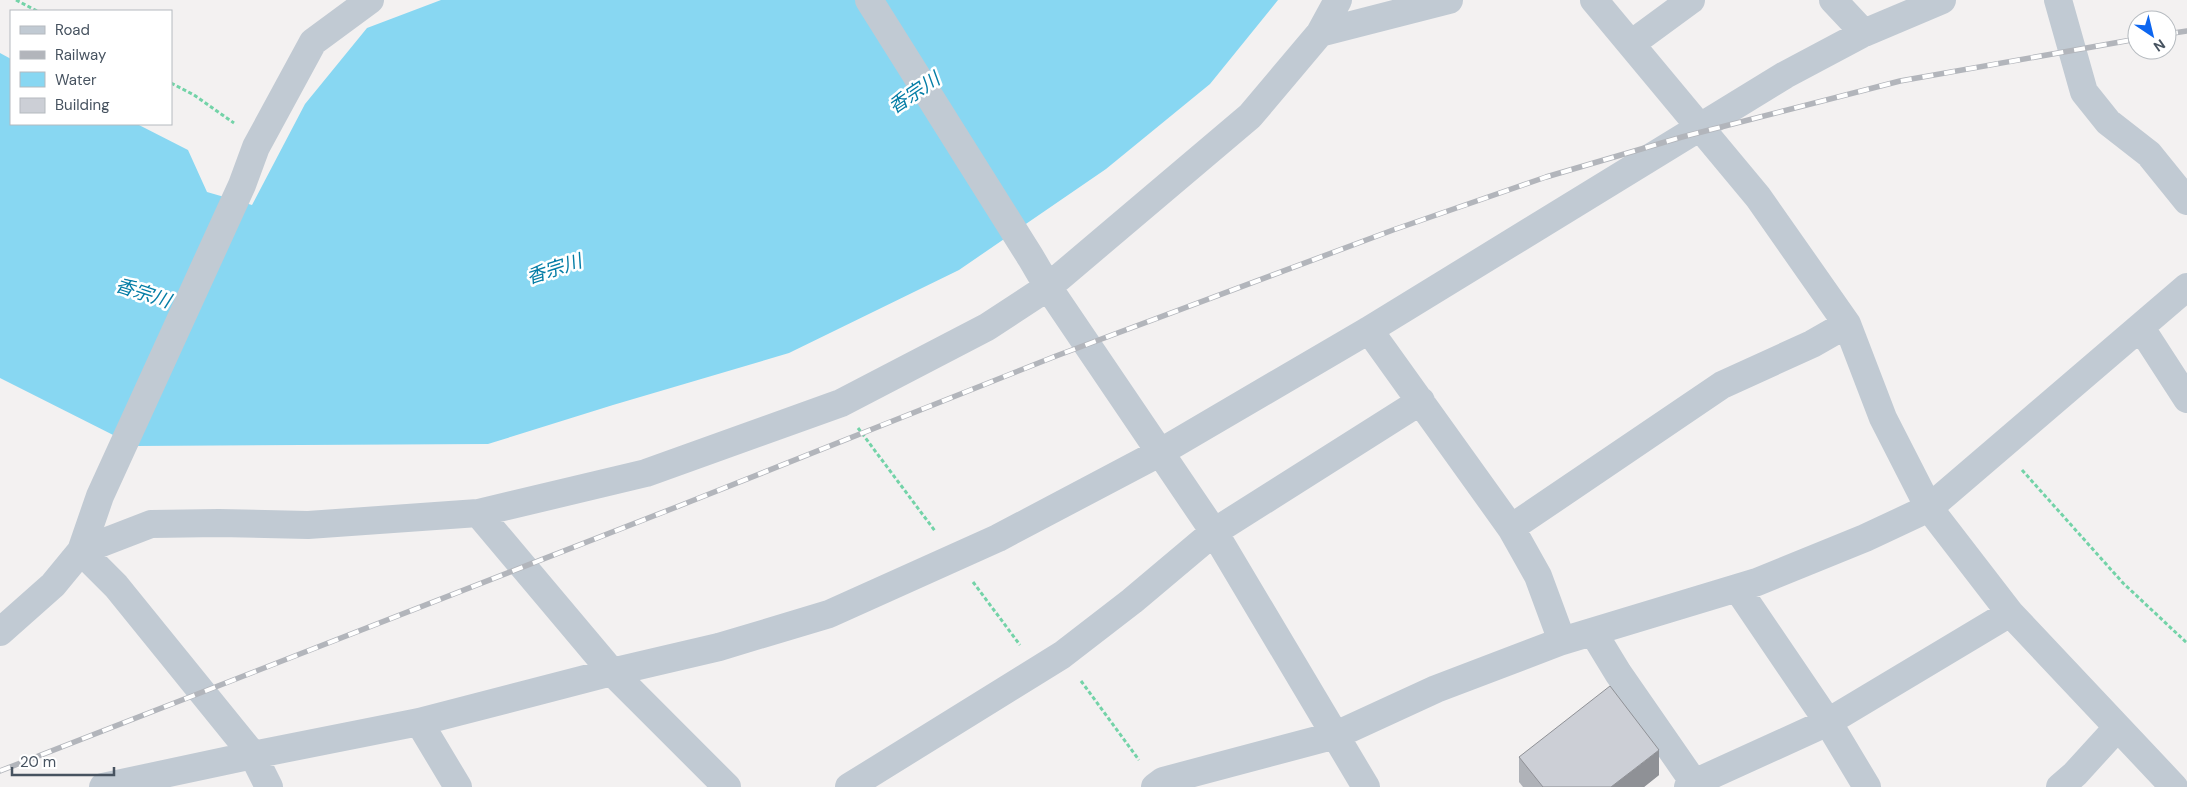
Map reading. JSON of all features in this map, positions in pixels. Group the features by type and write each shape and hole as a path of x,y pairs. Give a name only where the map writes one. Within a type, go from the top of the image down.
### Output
{"street":[{"path":"0,632 53,585 80,551 100,496 242,185 256,147 313,42 370,0"},
{"path":"868,0 1048,287 1214,532 1366,787"},
{"path":"80,551 151,524 219,522 308,525 478,513 646,473 840,404 987,327 1048,287 1250,116 1320,33 1338,0"},
{"path":"1320,33 1449,0"},
{"path":"1594,0 1758,197 1847,324 1883,418 1929,508 2010,613 2174,787"},
{"path":"1631,44 1691,0"},
{"path":"1834,0 1864,33"},
{"path":"103,787 419,722 612,672 719,647 829,614 998,538 1159,453 1369,330 1701,129 1785,75 1864,33 1942,0"},
{"path":"2058,0 2084,92 2108,122 2149,154 2187,201"},
{"path":"1161,785 1336,735 1436,689 1562,641 1757,582 1866,538 1929,508 2000,445 2141,328 2187,286"},
{"path":"1511,528 1722,385 1812,344 1847,324"},
{"path":"2141,328 2187,398"},
{"path":"1369,330 1511,528 1538,576 1562,641"},
{"path":"848,787 1062,655 1132,601 1214,532 1421,401"},
{"path":"478,513 612,672 726,787"},
{"path":"80,551 116,586 253,755 269,787"},
{"path":"1737,588 1828,722 1867,787"},
{"path":"1593,632 1693,786 1828,722 2010,613"},
{"path":"419,722 458,787"},
{"path":"2060,787 2075,774 2117,728"}],"path":[{"path":"16,0 35,10"},
{"path":"172,84 230,118 256,147"},
{"path":"2000,445 2123,583 2187,643"},
{"path":"1062,655 1161,785"}],"water":[{"name":"香宗川","path":"441,0 1278,0 1210,84 1106,169 959,270 789,353 488,444 135,446 0,378 0,53 10,58 10,125 139,125 188,150 207,192 252,205 305,104 367,28"}],"building":[{"path":"1610,686 1659,750 1611,787 1543,787 1519,757"}],"railway":[{"path":"2177,32 2187,31"},
{"path":"0,771 679,506 1056,356 1393,230 1546,177 1682,137 1900,81 2127,41"}]}
